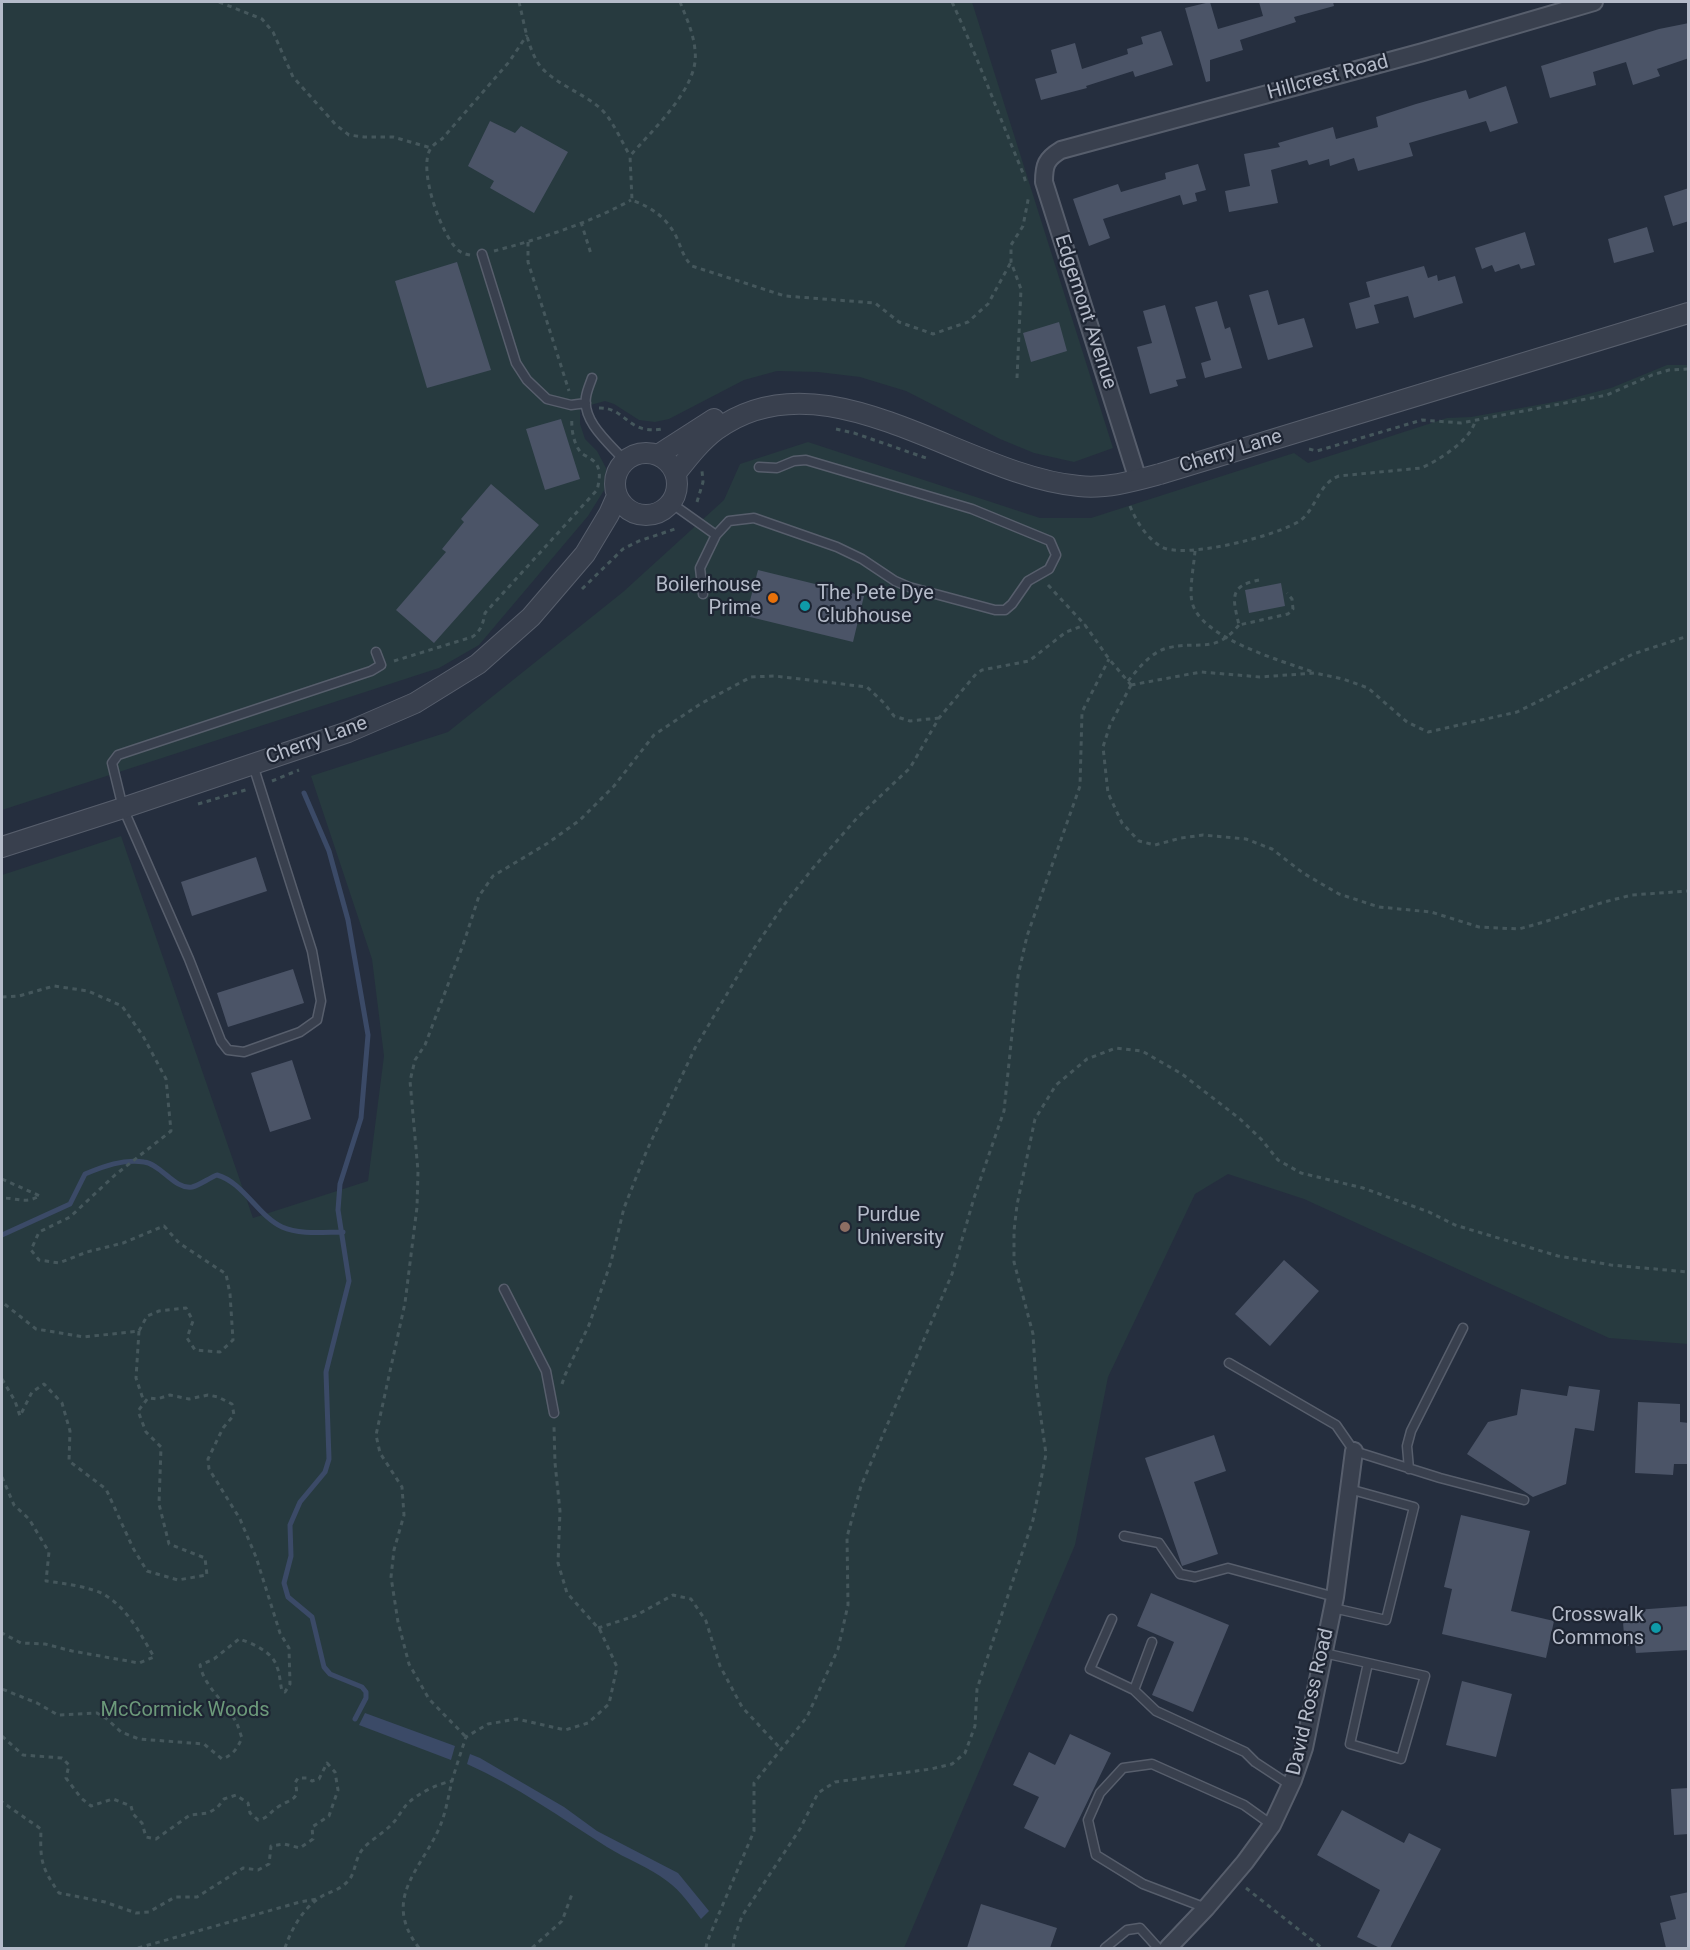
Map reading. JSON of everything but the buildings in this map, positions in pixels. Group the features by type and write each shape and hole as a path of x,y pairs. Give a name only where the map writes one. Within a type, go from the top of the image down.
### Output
{"street":[{"name":"Hillcrest Road","path":"1061,150 1411,56 1594,2"},
{"name":"Edgemont Avenue","path":"1061,150 1049,157 1044,170 1044,182 1138,480"},
{"name":"Cherry Lane","path":"658,455 708,422 727,411 744,405 791,403 829,405 855,411 991,464 1045,480 1080,486 1111,485 1138,480 1689,313"},
{"name":"Cherry Lane","path":"676,473 696,448 716,430 744,414 770,405"},
{"path":"641,453 658,455 665,459 676,473 676,494 664,510 655,514 635,513 622,504 617,496 615,487 619,468 625,461 641,453"},
{"name":"Cherry Lane","path":"585,554 617,496"},
{"name":"Cherry Lane","path":"2,847 348,732 415,703 478,664 531,617 585,554 635,513"},
{"name":"David Ross Road","path":"1168,1948 1206,1908 1272,1825 1304,1748 1334,1602 1354,1451"}],"lane":[{"path":"482,254 516,363 527,380 547,399 571,405 586,403"},
{"path":"592,378 586,397 587,412 597,429 625,461"},
{"path":"703,594 700,568 716,535 729,521 754,518 862,559 895,581 909,587 995,610 1005,610 1012,604 1028,581 1049,569 1056,555 1050,541 972,509 806,460 794,461 777,468 759,466"},
{"path":"671,503 716,535"},
{"path":"253,765 312,951 321,1001 317,1020 300,1032 244,1052 228,1050 221,1041 189,959 123,808 112,763 118,755 371,671 381,665 376,652"},
{"path":"504,1289 546,1371 554,1413"},
{"path":"1409,1469 1407,1446 1411,1431 1463,1328"},
{"path":"1229,1363 1336,1425 1354,1451 1409,1469 1524,1500"},
{"path":"1124,1536 1159,1544 1180,1574 1195,1577 1228,1568 1386,1620 1414,1507 1349,1489"},
{"path":"1112,1619 1090,1669 1134,1690 1156,1711 1245,1752 1255,1762 1290,1785"},
{"path":"1134,1690 1152,1642"},
{"path":"1323,1653 1368,1663 1425,1676 1401,1759 1350,1744 1368,1663"},
{"path":"1206,1908 1143,1884 1096,1855 1088,1820 1100,1793 1123,1768 1152,1764 1244,1805 1272,1825"},
{"path":"1105,1948 1127,1930 1140,1928 1158,1948"}],"path":[{"path":"219,2 262,19 273,32 293,77 336,125 349,135 393,137 431,148"},
{"path":"519,2 526,35 539,64 558,81 581,94 603,111 630,156 632,200"},
{"path":"630,156 682,96 694,68 696,53 680,2"},
{"path":"952,2 974,49 1023,173 1029,197 1023,226 1011,246 1011,262 1021,289 1017,378"},
{"path":"526,35 509,62 442,139 431,148 427,161 429,190 453,244 459,252 474,256 528,241 612,211 632,200"},
{"path":"632,200 659,213 675,235 686,259 692,266 785,296 875,303 899,322 933,334 968,322 988,304 1011,262"},
{"path":"581,222 591,254"},
{"path":"528,241 528,262 571,398"},
{"path":"1295,432 1300,443 1317,451 1422,420 1461,423 1607,395 1652,375 1669,370 1689,369"},
{"path":"599,408 606,407 618,413 636,427 651,431 668,429"},
{"path":"381,665 472,637 478,633 485,613 597,490 600,478 599,468 593,460 578,449 571,426 572,417"},
{"path":"1130,506 1137,522 1161,547 1176,551 1195,551 1252,539 1287,528 1300,520 1309,512 1331,479 1339,476 1421,468 1433,463 1473,428 1475,421"},
{"path":"831,428 854,433 932,460"},
{"path":"698,502 703,483 702,469"},
{"path":"1195,551 1191,599 1194,610 1212,629 1260,654 1368,688 1407,722 1428,732 1517,712 1633,654 1689,636"},
{"path":"1039,575 1084,625 1131,685"},
{"path":"1239,625 1234,605 1235,595 1239,587 1247,582 1259,580"},
{"path":"1128,681 1149,657 1166,648 1215,644 1228,638 1239,625 1288,614 1293,609 1292,598 1287,593"},
{"path":"562,1384 589,1325 611,1262 624,1208 646,1150 695,1048 753,950 783,906 857,818 910,768 939,718 976,674 982,670 1029,661 1066,632 1084,625"},
{"path":"706,1948 754,1831 754,1783 807,1718 838,1649 848,1605 847,1537 861,1486 952,1274 974,1198 1004,1111 1018,976 1027,936 1080,786 1082,712 1109,659"},
{"path":"1131,685 1201,672 1260,677 1315,673"},
{"path":"466,1737 429,1699 409,1664 398,1622 391,1577 394,1551 404,1515 402,1487 380,1453 376,1435 405,1303 417,1208 418,1171 410,1081 415,1060 425,1045 479,896 493,876 548,843 580,820 614,786 654,735 702,704 751,677 775,676 867,687 894,716 910,721 939,718"},
{"path":"1131,685 1110,725 1103,747 1108,793 1122,823 1139,841 1155,845 1203,835 1246,839 1272,849 1303,873 1339,894 1379,908 1431,912 1479,927 1519,929 1623,897 1689,891"},
{"path":"2,997 19,996 54,986 88,991 122,1006 143,1036 166,1080 171,1131 70,1216 39,1232 31,1250 39,1260 59,1263 87,1252 123,1243 164,1226 179,1243 226,1274 230,1294 232,1341 220,1352 195,1350 187,1338 193,1321 186,1308 159,1311 147,1316 139,1331 136,1378 144,1402"},
{"path":"733,1948 742,1916 800,1829 818,1793 835,1782 952,1764 965,1754 975,1726 977,1689 1033,1520 1046,1454 1036,1383 1033,1334 1014,1262 1017,1205 1035,1119 1056,1085 1087,1059 1116,1048 1142,1051 1182,1074 1240,1119 1261,1139 1278,1160 1301,1173 1363,1188 1429,1212 1455,1225 1558,1256 1611,1265 1689,1272"},
{"path":"2,1179 40,1196 32,1200 21,1201 2,1198"},
{"path":"2,1302 36,1329 84,1337 139,1331"},
{"path":"2,1379 15,1401 20,1416 32,1392 44,1384 62,1403 70,1431 69,1461 106,1489 133,1548 147,1571 178,1580 207,1575 205,1558 169,1544 159,1504 161,1447 146,1432 138,1411 148,1398 170,1395 189,1399 208,1395 218,1396 232,1404 234,1415 223,1428 208,1459 209,1469 240,1519 256,1557 280,1634 289,1648 290,1684 285,1692 282,1691 277,1665 252,1643 239,1639 214,1659 200,1665 202,1677 210,1684 237,1723 242,1738 238,1748 222,1759 204,1744 138,1739 121,1732 97,1713 58,1715 37,1703 2,1689"},
{"path":"419,1948 406,1928 405,1894 410,1876 440,1827 466,1737 488,1724 517,1719 565,1730 588,1722 609,1704 617,1667 598,1628 567,1593 558,1563 560,1511 555,1463 554,1413"},
{"path":"2,1477 14,1505 29,1519 49,1552 46,1581 68,1584 104,1594 130,1618 154,1657 140,1663 45,1644 21,1643 2,1633"},
{"path":"598,1628 634,1616 673,1595 691,1599 706,1621 720,1666 742,1707 782,1749"},
{"path":"2,1736 22,1755 62,1758 69,1765 66,1778 81,1798 91,1806 113,1799 131,1806 133,1814 142,1823 146,1838 156,1839 190,1815 208,1813 217,1808 224,1798 236,1795 248,1803 250,1814 258,1820 265,1819 279,1805 288,1803 295,1797 297,1790 295,1783 298,1778 307,1778 312,1781 319,1779 327,1763 335,1772 338,1790 329,1816 312,1827 313,1839 300,1848 284,1844 271,1846 269,1864 258,1870 243,1868 197,1897 175,1897 149,1912 136,1913 105,1902 58,1893 44,1872 40,1851 41,1829 2,1802"},
{"path":"138,1948 300,1902 318,1899 345,1886 352,1878 362,1850 392,1825 406,1805 415,1797 445,1782 452,1781"},
{"path":"1232,1876 1322,1948"},
{"path":"532,1948 562,1921 572,1894"},
{"path":"285,1948 300,1918 318,1899"}],"green space":[{"path":"2,2 972,2 1113,448 1074,462 1034,453 1000,439 906,391 860,377 818,372 777,371 744,380 669,419 655,422 639,420 605,401 580,408 580,424 585,439 597,451 606,468 606,487 588,516 479,645 439,668 2,810"},
{"name":"McCormick Woods","path":"1667,365 1688,365 1688,1344 1609,1338 1304,1199 1228,1174 1195,1194 1108,1377 1075,1545 904,1948 2,1948 2,875 121,836 253,1218 368,1181 384,1056 372,959 311,776 448,732 623,592 724,500 740,464 808,442 1040,518 1091,518 1294,453 1308,463 1447,418 1471,417 1565,400 1611,388"}],"water":[{"path":"365,1713 455,1746 451,1760 359,1725"},
{"path":"470,1754 564,1807 597,1831 678,1873 709,1911 701,1919 681,1894 660,1876 607,1847 521,1792 467,1764"}],"waterway":[{"path":"304,793 329,851 348,920 368,1035 361,1118 340,1184 338,1210 349,1281 326,1372 329,1459 325,1472 300,1502 290,1525 291,1556 284,1583 288,1597 312,1617 324,1667 330,1674 362,1687 366,1692 366,1698 355,1719"},
{"path":"2,1235 70,1204 85,1174 129,1161 150,1164 186,1187 195,1186 217,1175 235,1185 273,1222 289,1230 343,1232"}],"place":[{"name":"Boilerhouse Prime","path":"773,598"},
{"name":"The Pete Dye Clubhouse","path":"805,606"},
{"name":"Purdue University","path":"845,1227"},
{"name":"Crosswalk Commons","path":"1656,1628"}]}
